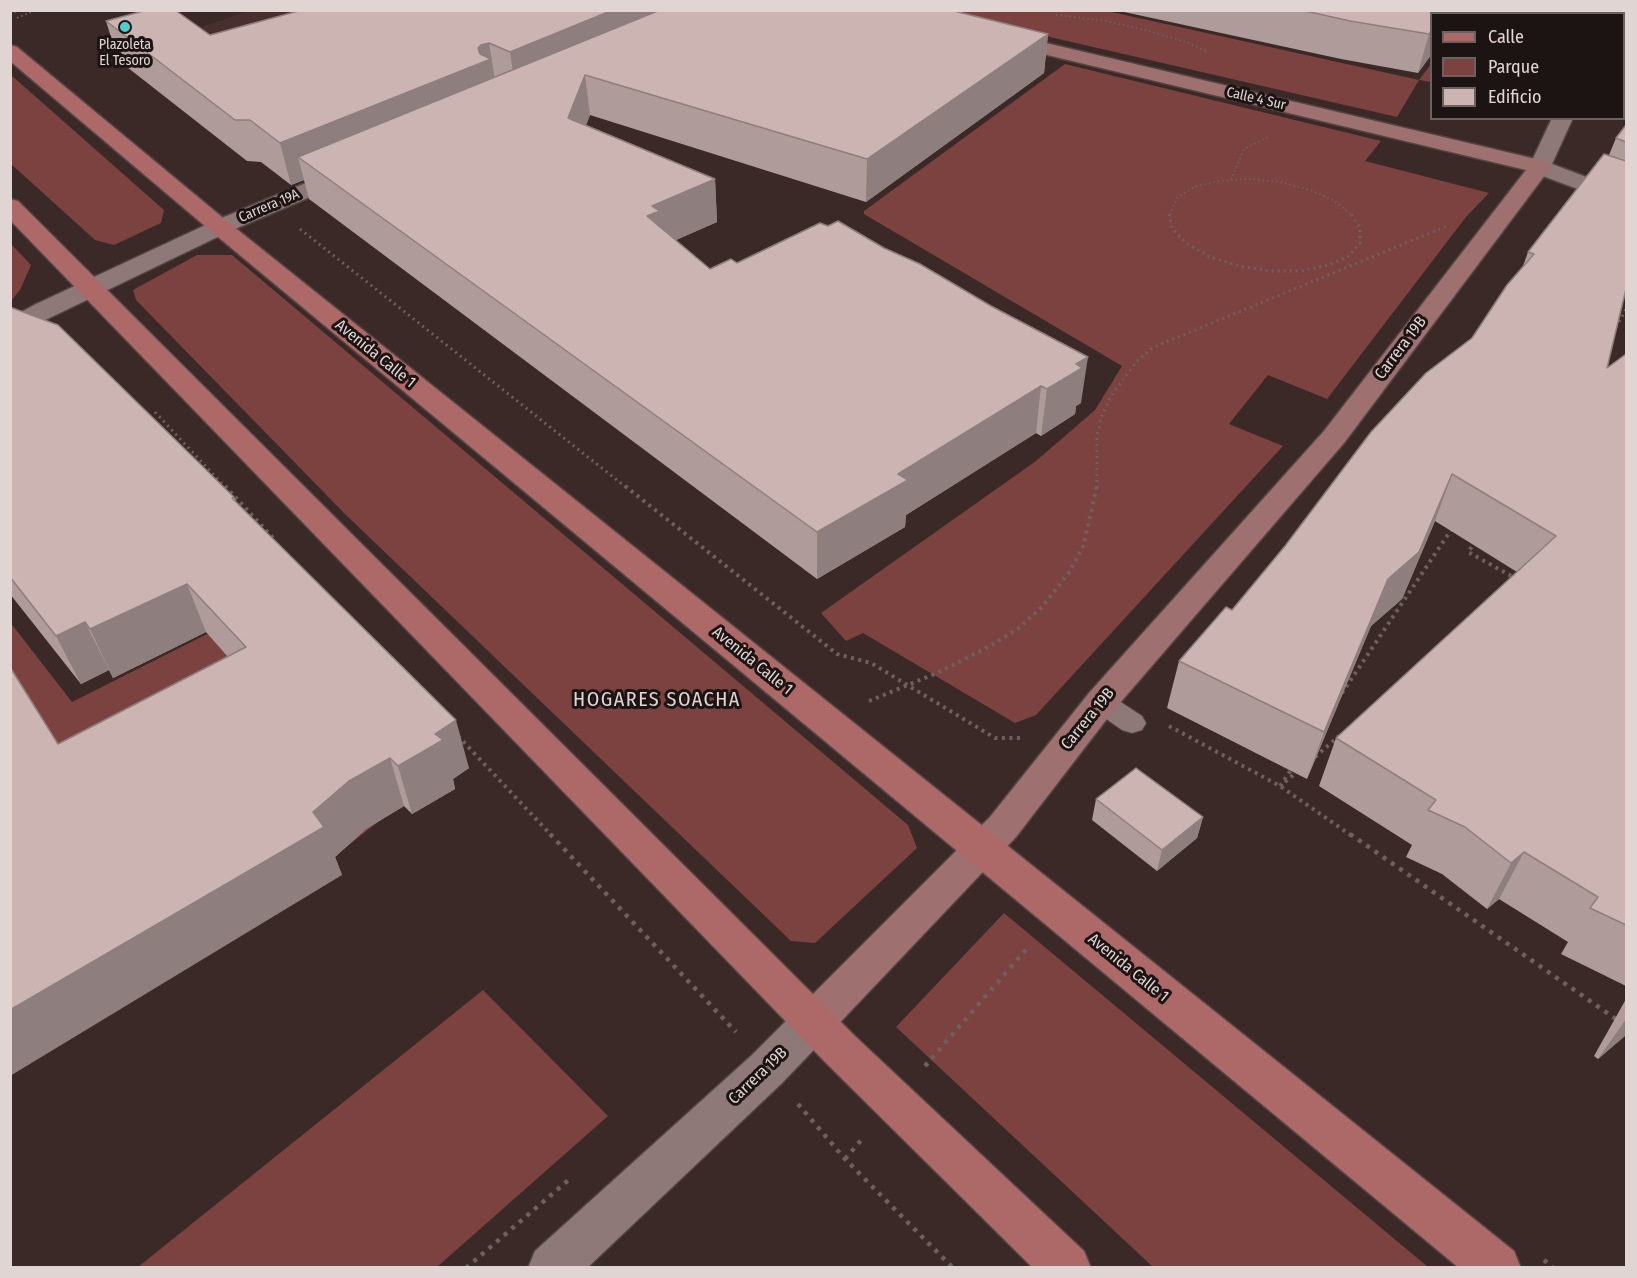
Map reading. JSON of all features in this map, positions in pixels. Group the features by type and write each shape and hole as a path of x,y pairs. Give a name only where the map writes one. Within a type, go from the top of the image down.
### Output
{"main road":[{"name":"Calle 4 Sur","path":"981,33 1540,167"},
{"name":"Avenida Calle 1","path":"10,51 220,227 1497,1268"},
{"name":"Carrera 19B","path":"814,1021 1003,827 1101,702 1334,437 1540,167"},
{"path":"10,206 894,1102 1067,1268"}],"street":[{"name":"Carrera 19B","path":"1540,167 1562,120"},
{"name":"Carrera 19A","path":"10,329 92,287 220,227 371,163"},
{"name":"Calle 4 Sur","path":"1540,167 1626,200"},
{"name":"Carrera 19B","path":"552,1268 767,1068 814,1021"}],"lane":[{"path":"1101,702 1132,723"}],"path":[{"path":"10,14 20,10"},
{"path":"10,21 36,10"},
{"path":"1249,179 1280,182 1310,190 1333,200 1351,213 1360,228 1360,243 1349,255 1329,265 1301,271 1270,271 1239,266 1210,257 1186,243 1172,228 1169,212 1177,198 1202,185 1249,179"},
{"path":"860,705 978,652 1019,628 1042,607 1068,574 1083,547 1097,491 1098,436 1101,418 1111,396 1137,361 1154,348 1183,334 1367,261 1466,217 1512,202"},
{"path":"292,223 837,654 871,663 995,738 1028,738"},
{"path":"1615,329 1626,309"},
{"path":"151,408 281,547"},
{"path":"1339,697 1457,520"},
{"path":"1480,534 1468,552 1524,582"},
{"path":"1162,722 1280,786 1626,1026"},
{"path":"452,729 736,1031 844,1160 953,1268"},
{"path":"1280,786 1342,734"},
{"path":"1280,786 1293,766"},
{"path":"844,1160 1059,912"}],"shaded area":[{"path":"248,11 300,11 195,47 170,38"}],"green space":[{"path":"937,11 1107,11 1419,80 1397,117"},
{"path":"1065,64 1381,141 1365,161 1489,193 1466,217 1327,399 1268,375 1229,424 1283,446 1036,715 1015,723 863,633 846,641 821,613 1036,461 1095,410 1122,366 864,214 864,211"},
{"path":"1430,65 1430,82 1419,80"},
{"path":"11,75 164,210 161,223 114,245 95,240 11,164"},
{"path":"11,244 31,265 20,290 11,301"},
{"path":"197,255 232,255 908,825 917,848 815,943 791,941 345,514 136,300 133,290"},
{"path":"10,622 72,702 209,633 378,822 341,851 78,773 26,698 11,706"},
{"path":"1004,913 1428,1267 1153,1267 896,1027"},
{"path":"483,990 608,1116 437,1267 138,1267"}],"building":[{"path":"147,10 175,10 210,35 302,10 613,10 510,52 489,43 481,45 478,48 480,54 491,59 280,143 250,120 235,120 106,21"},
{"path":"660,10 950,10 1048,34 867,159 585,75 568,118 715,179 652,206 660,211 647,216 710,269 731,259 737,263 820,223 828,226 838,221 1088,357 1076,364 1082,368 1047,389 1041,386 898,474 908,480 817,532 298,157"},
{"path":"1301,10 1448,10 1446,12 1430,12 1429,34"},
{"path":"1626,125 1626,142 1616,138"},
{"path":"1604,154 1626,161 1626,289 1607,368 1626,354 1626,925 1590,908 1598,897 1524,852 1511,863 1465,827 1428,810 1436,800 1336,738 1556,536 1452,474 1419,552 1388,579 1324,732 1179,661 1226,607 1232,610 1285,546 1371,432 1426,373 1472,338 1507,285 1534,254 1528,252"},
{"path":"10,307 58,325 234,497 232,498 456,720 435,734 443,740 398,766 390,758 349,781 313,812 324,827 10,1010 10,667 58,744 246,647 187,584 90,629 85,622 56,636 10,577"},
{"path":"1136,768 1203,817 1162,850 1096,799"}],"place":[{"name":"Plazoleta El Tesoro","path":"125,27"}],"district":[{"name":"HOGARES SOACHA","path":"657,700"}]}
